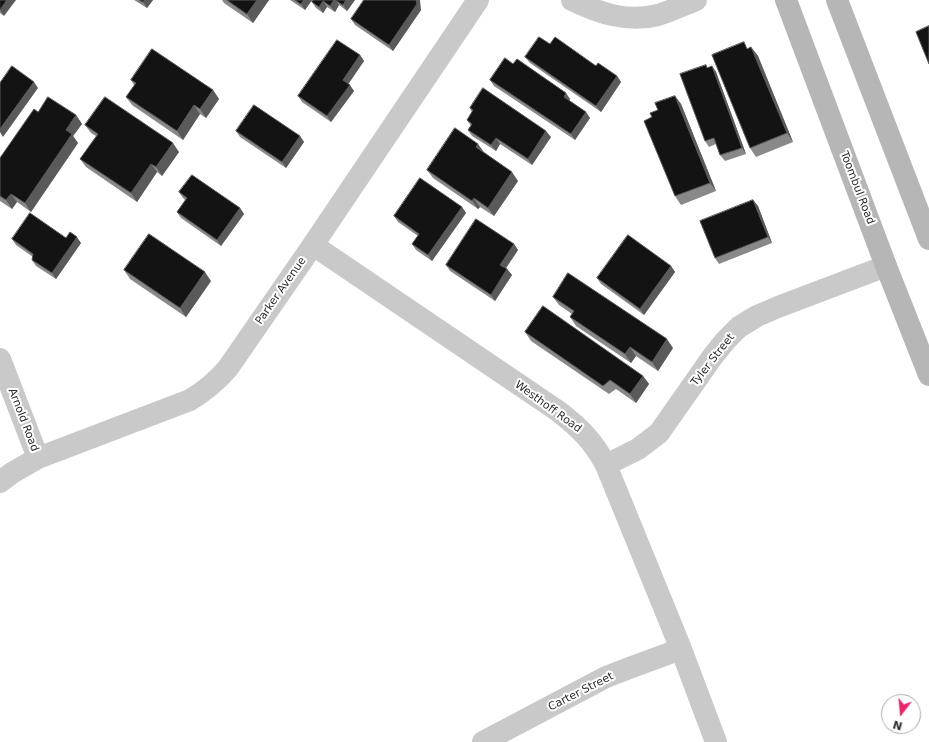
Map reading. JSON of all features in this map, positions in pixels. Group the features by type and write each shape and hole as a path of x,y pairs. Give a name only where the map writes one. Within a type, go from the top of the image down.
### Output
{"main road":[{"name":"Toombul Road","path":"786,0 886,266 929,375"},
{"path":"837,0 929,239"}],"street":[{"name":"Parker Avenue","path":"0,482 12,473 38,458 190,400 218,380 228,368 313,244 478,0"},
{"path":"572,0 608,15 634,18 659,14 696,0"},
{"name":"Westhoff Road","path":"313,244 571,421 588,437 599,451 606,465 681,649 716,742"},
{"name":"Tyler Street","path":"606,465 638,449 659,433 713,356 739,327 757,316 778,307 886,266"},
{"name":"Arnold Road","path":"0,359 38,458"},
{"name":"Carter Street","path":"484,742 606,677 681,649"}],"building":[{"path":"0,0 7,0 0,10"},
{"path":"227,0 257,0 247,14"},
{"path":"295,0 304,0 301,4"},
{"path":"313,0 334,0 330,6 323,1 319,7 312,2"},
{"path":"335,0 346,0 343,5"},
{"path":"364,0 416,0 417,4 389,45 351,19"},
{"path":"929,26 929,64 916,32"},
{"path":"539,37 550,44 555,37 596,66 598,63 617,76 596,106 525,57"},
{"path":"337,40 360,55 343,80 350,85 327,116 298,96"},
{"path":"744,42 747,49 751,47 787,133 750,148 712,55"},
{"path":"152,49 213,90 200,109 194,105 177,131 126,97 136,83 131,80"},
{"path":"505,58 513,64 517,59 566,93 564,97 586,112 571,134 490,80"},
{"path":"706,65 707,68 712,66 742,148 720,155 714,138 705,141 680,74"},
{"path":"12,66 34,82 0,129 0,83"},
{"path":"483,88 546,131 528,159 496,138 491,145 468,130 472,124 467,120 473,110 470,108"},
{"path":"675,96 710,183 675,196 644,121 652,117 650,113 658,110 655,103"},
{"path":"48,97 76,115 66,130 72,134 25,203 11,194 6,200 0,196 0,158 34,109 38,112"},
{"path":"105,97 173,143 156,167 151,164 131,193 80,159 98,134 85,125"},
{"path":"254,105 300,136 282,162 236,131"},
{"path":"455,128 478,144 476,147 512,172 488,208 474,198 472,201 427,170"},
{"path":"192,175 240,208 217,240 177,212 187,198 179,192"},
{"path":"420,178 462,207 428,255 412,244 419,234 394,216"},
{"path":"753,200 768,237 715,258 700,221"},
{"path":"30,213 66,238 70,232 77,237 52,273 32,260 33,254 12,239"},
{"path":"476,219 514,244 500,265 507,269 491,295 446,265"},
{"path":"149,234 205,272 180,308 124,270"},
{"path":"628,235 671,266 640,309 597,278"},
{"path":"568,273 667,339 652,362 630,347 625,354 570,317 574,311 553,297"},
{"path":"543,306 643,376 630,394 610,380 603,386 525,332"}]}
